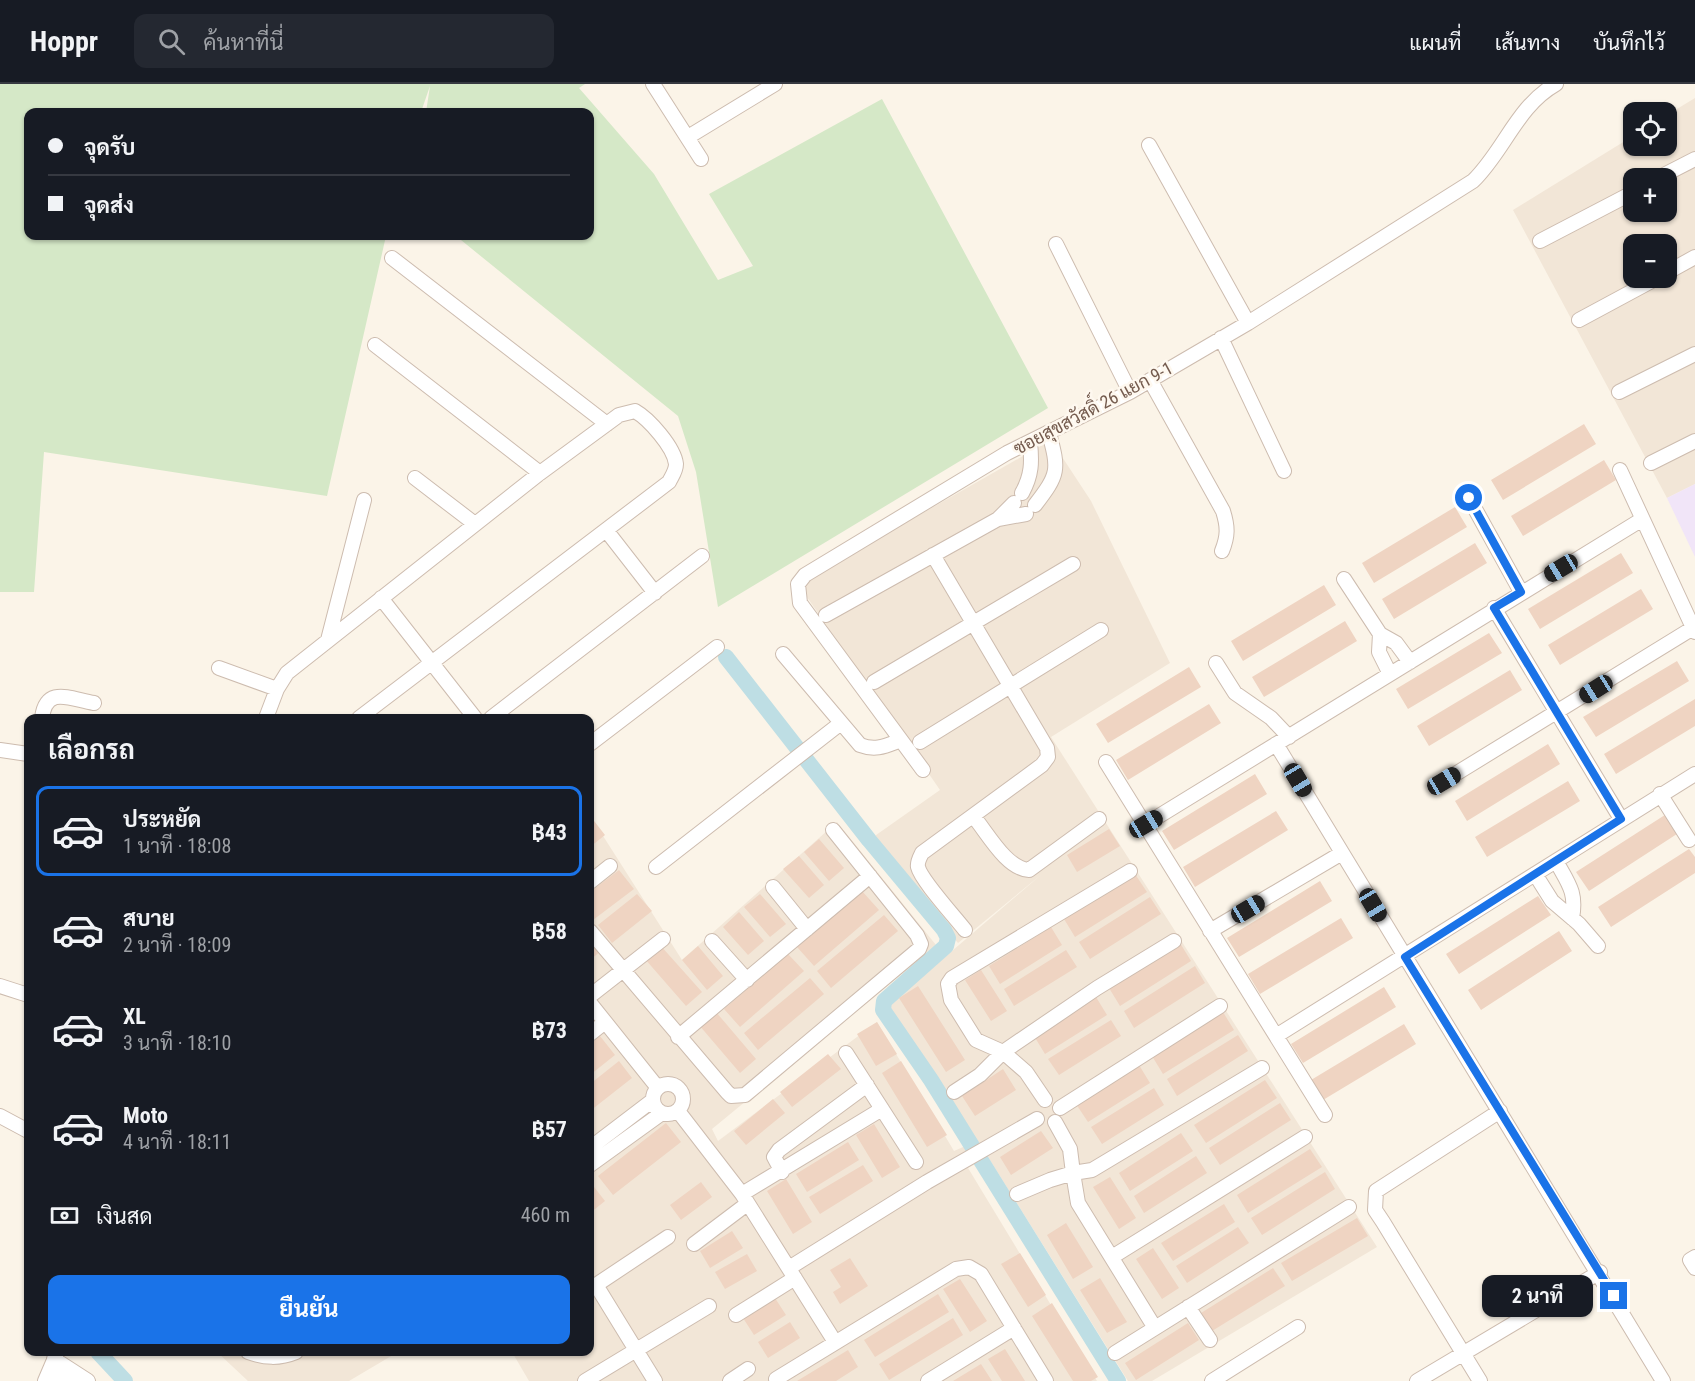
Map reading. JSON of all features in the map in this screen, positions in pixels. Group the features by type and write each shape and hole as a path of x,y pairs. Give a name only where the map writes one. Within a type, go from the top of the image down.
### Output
{"street":[{"path":"652,84 701,159"},
{"path":"688,136 775,84"},
{"name":"ซอยสุขสวัสดิ์ 26 แยก 9-1","path":"923,770 800,603 798,584 805,575 851,545 1030,442 1130,392 1248,323 1473,181 1483,171 1531,104 1556,84"},
{"path":"1149,145 1248,323"},
{"path":"1677,168 1695,159"},
{"path":"1540,241 1623,198"},
{"path":"1056,244 1130,392"},
{"path":"1677,267 1695,257"},
{"path":"392,258 607,424"},
{"path":"1579,320 1638,288"},
{"path":"1221,338 1284,471"},
{"path":"375,345 540,473"},
{"path":"1619,392 1695,354"},
{"path":"1150,380 1223,511 1227,525 1227,537 1222,551"},
{"path":"268,714 277,689 287,673 328,640 540,473 607,424 627,411 635,411 642,415 673,453 676,463 675,471 669,482 364,714"},
{"path":"826,615 998,519 1030,509 1047,489 1058,469 1049,433"},
{"path":"1652,463 1695,441"},
{"path":"998,519 1018,498 1029,480 1032,464 1030,442"},
{"path":"1444,781 1694,630 1641,520 1620,470"},
{"path":"415,478 475,524"},
{"path":"1029,480 1047,489"},
{"path":"1469,498 1521,592"},
{"path":"328,640 364,500"},
{"path":"1146,824 1494,608 1641,520"},
{"path":"606,530 656,593"},
{"path":"933,555 1042,737 1048,757 1042,765 974,817 922,853 918,866 964,930"},
{"path":"496,714 702,556"},
{"path":"874,682 1072,564"},
{"path":"1344,579 1380,634 1396,643 1410,662"},
{"path":"381,598 472,714"},
{"path":"1494,608 1621,819"},
{"path":"920,742 1101,630"},
{"path":"1380,634 1380,651 1390,674"},
{"path":"594,741 717,646"},
{"path":"783,654 860,745 871,749 901,740"},
{"path":"1216,663 1235,693 1270,717 1289,737"},
{"path":"219,668 277,689"},
{"path":"43,714 44,705 49,698 94,703"},
{"path":"656,867 841,723"},
{"path":"1276,744 1600,1272 1661,1380"},
{"path":"0,750 24,753"},
{"path":"1106,762 1325,1115"},
{"path":"1276,1036 1695,774"},
{"path":"1660,794 1689,840"},
{"path":"974,817 1012,862 1020,869 1029,870 1099,819"},
{"path":"594,936 621,971 727,1092 738,1097 745,1095 916,953 921,944 917,935 832,830"},
{"path":"1210,931 1342,853"},
{"path":"1556,861 1573,891 1575,901 1572,918"},
{"path":"594,879 610,866"},
{"path":"1045,1100 1026,1072 1003,1052 976,1040 951,1000 948,984 951,978 1130,871"},
{"path":"1536,874 1552,901 1572,918 1598,946"},
{"path":"678,1037 870,876"},
{"path":"773,887 807,929"},
{"path":"594,993 663,939"},
{"path":"712,941 747,980"},
{"path":"954,1092 980,1075 1003,1052 1041,1024 1174,941"},
{"path":"0,986 24,994"},
{"path":"1060,1108 1220,1006"},
{"path":"594,1008 656,1094 657,1110 668,1114 678,1111 684,1100 681,1089 670,1084 656,1094 594,1145"},
{"path":"594,1031 605,1022"},
{"path":"846,1053 916,1162"},
{"path":"1017,1194 1050,1180 1100,1167 1262,1068"},
{"path":"782,1172 774,1157 779,1149 867,1085"},
{"path":"1045,1100 1054,1101 1060,1108 1060,1114 1055,1122 1044,1124 1037,1119 1036,1105 1045,1100"},
{"path":"694,1244 745,1199 782,1172 882,1109"},
{"path":"678,1111 745,1199 836,1342"},
{"path":"1480,1381 1376,1210 1376,1191 1500,1111"},
{"path":"594,1162 662,1113"},
{"path":"0,1116 24,1129"},
{"path":"736,1315 792,1273 927,1182 1037,1119"},
{"path":"1055,1122 1070,1149 1078,1203 1155,1328"},
{"path":"1112,1257 1305,1137"},
{"path":"1115,1353 1348,1207"},
{"path":"594,1286 668,1237"},
{"path":"1695,1257 1690,1260 1695,1268"},
{"path":"776,1379 956,1269 969,1267 981,1274 1046,1381"},
{"path":"1417,1381 1600,1272"},
{"path":"594,1288 655,1381"},
{"path":"585,1381 709,1306"},
{"path":"1188,1307 1210,1340"},
{"path":"1212,1381 1298,1327"},
{"path":"928,1381 1014,1328"},
{"path":"56,1356 47,1377 69,1381"},
{"path":"57,1356 88,1381"},
{"path":"259,1356 284,1356"},
{"path":"730,1381 748,1369"}],"shaded area":[{"path":"1695,98 1695,484 1667,498 1513,210 1623,142 1623,156 1677,156 1677,109"},
{"path":"1051,440 1091,501 1170,663 1051,737 1377,1247 1152,1381 1128,1381 988,1157 968,1168 1097,1381 529,1381 514,1356 594,1356 594,822 682,960 837,822 936,945 712,1129 718,1141 877,1022 954,1151 970,1144 883,1010 1042,874 958,943 869,840 940,790 798,584"},
{"path":"1695,484 1695,557 1667,498"},
{"path":"221,1356 391,1356 349,1381 248,1381"}],"green space":[{"path":"0,84 585,84 579,88 654,174 718,280 753,266 709,194 882,99 1048,408 718,607 696,472 678,416 461,240 594,240 594,108 427,108 430,86 422,108 24,108 24,240 385,240 327,496 44,452 34,592 0,592"}],"building":[{"path":"1584,424 1596,444 1503,500 1491,480"},
{"path":"1604,460 1616,480 1523,536 1511,516"},
{"path":"1455,507 1467,527 1374,583 1362,563"},
{"path":"1475,543 1487,563 1394,619 1382,599"},
{"path":"1621,553 1633,573 1540,629 1528,609"},
{"path":"1324,585 1336,605 1243,661 1231,641"},
{"path":"1641,589 1653,609 1560,665 1548,645"},
{"path":"1345,621 1357,641 1264,697 1252,677"},
{"path":"1489,633 1502,653 1408,709 1396,689"},
{"path":"1677,661 1689,681 1596,737 1583,717"},
{"path":"1189,667 1201,687 1108,743 1096,724"},
{"path":"1510,670 1522,690 1429,746 1417,726"},
{"path":"1695,699 1695,726 1616,774 1604,754"},
{"path":"1209,704 1221,723 1128,780 1116,760"},
{"path":"1548,744 1560,764 1467,821 1455,801"},
{"path":"1255,774 1267,794 1174,850 1162,831"},
{"path":"1568,781 1580,801 1487,857 1475,837"},
{"path":"1276,811 1288,830 1195,887 1183,867"},
{"path":"1668,813 1680,832 1589,891 1576,872"},
{"path":"594,821 605,835 594,844"},
{"path":"1109,829 1120,846 1077,872 1067,855"},
{"path":"819,839 844,868 829,881 804,852"},
{"path":"1689,849 1695,857 1695,873 1611,927 1598,907"},
{"path":"799,856 824,885 809,898 783,869"},
{"path":"619,870 634,889 594,919 594,889"},
{"path":"1135,874 1147,892 1075,937 1064,919"},
{"path":"1320,881 1332,901 1239,957 1227,938"},
{"path":"862,891 879,910 814,966 797,947"},
{"path":"637,894 652,911 612,943 598,925"},
{"path":"760,894 786,924 770,937 744,907"},
{"path":"1538,896 1551,915 1459,974 1446,954"},
{"path":"1150,897 1161,914 1090,959 1079,942"},
{"path":"739,912 764,941 748,955 723,927"},
{"path":"884,915 898,931 831,988 817,971"},
{"path":"1341,918 1353,938 1260,994 1248,974"},
{"path":"1051,927 1062,945 1000,984 989,966"},
{"path":"1559,931 1572,951 1481,1010 1468,990"},
{"path":"594,941 601,951 594,957"},
{"path":"1180,943 1191,961 1120,1006 1109,988"},
{"path":"660,945 702,992 686,1006 645,959"},
{"path":"698,946 723,976 707,990 682,960"},
{"path":"1066,950 1077,967 1014,1006 1004,989"},
{"path":"788,954 804,971 740,1027 724,1009"},
{"path":"1195,966 1205,983 1134,1028 1124,1011"},
{"path":"981,970 1007,1011 991,1021 965,980"},
{"path":"810,978 824,994 758,1050 744,1033"},
{"path":"918,986 965,1060 946,1072 899,998"},
{"path":"1384,987 1396,1007 1303,1063 1291,1044"},
{"path":"1096,997 1107,1015 1045,1054 1034,1036"},
{"path":"716,1012 756,1059 740,1073 699,1025"},
{"path":"1223,1012 1234,1030 1163,1074 1152,1056"},
{"path":"1111,1020 1121,1036 1059,1075 1048,1059"},
{"path":"877,1022 897,1054 876,1066 857,1034"},
{"path":"1404,1024 1416,1044 1323,1100 1311,1080"},
{"path":"1238,1035 1248,1051 1177,1096 1167,1079"},
{"path":"600,1036 615,1055 594,1072 594,1041"},
{"path":"828,1054 841,1069 792,1107 780,1092"},
{"path":"619,1061 632,1078 594,1108 594,1081"},
{"path":"901,1061 947,1135 927,1147 882,1073"},
{"path":"1139,1065 1150,1083 1088,1122 1076,1104"},
{"path":"1003,1069 1016,1090 975,1116 962,1096"},
{"path":"1265,1080 1277,1098 1206,1143 1194,1125"},
{"path":"1154,1088 1164,1105 1102,1144 1091,1127"},
{"path":"773,1099 785,1113 746,1145 734,1131"},
{"path":"1280,1103 1291,1120 1220,1165 1209,1148"},
{"path":"666,1123 681,1142 613,1195 598,1176"},
{"path":"874,1124 900,1167 882,1178 856,1135"},
{"path":"1041,1131 1053,1148 1011,1175 1000,1157"},
{"path":"1181,1133 1193,1151 1130,1191 1119,1173"},
{"path":"848,1142 859,1160 807,1192 796,1174"},
{"path":"1310,1149 1322,1167 1248,1213 1237,1195"},
{"path":"1196,1156 1207,1173 1144,1213 1134,1196"},
{"path":"863,1165 873,1181 820,1214 809,1197"},
{"path":"1325,1172 1335,1189 1262,1235 1251,1218"},
{"path":"1110,1177 1136,1218 1119,1229 1093,1187"},
{"path":"786,1179 812,1222 793,1234 767,1191"},
{"path":"701,1182 712,1197 681,1220 670,1205"},
{"path":"594,1187 605,1201 594,1210"},
{"path":"1224,1204 1235,1222 1173,1261 1161,1243"},
{"path":"1357,1218 1368,1236 1292,1281 1281,1263"},
{"path":"1066,1223 1093,1267 1073,1279 1047,1235"},
{"path":"1238,1227 1249,1243 1187,1283 1176,1266"},
{"path":"732,1231 743,1248 710,1268 700,1251"},
{"path":"1153,1248 1179,1288 1162,1299 1136,1259"},
{"path":"1020,1253 1046,1295 1028,1307 1001,1264"},
{"path":"747,1254 757,1271 725,1289 715,1272"},
{"path":"850,1258 868,1286 840,1304 833,1292 841,1287 830,1270"},
{"path":"1273,1268 1285,1286 1212,1331 1201,1313"},
{"path":"1100,1278 1127,1322 1107,1333 1080,1290"},
{"path":"960,1279 987,1321 970,1332 943,1289"},
{"path":"938,1294 949,1312 875,1357 864,1340"},
{"path":"775,1298 786,1315 754,1335 743,1318"},
{"path":"1052,1303 1098,1377 1091,1381 1073,1381 1032,1316"},
{"path":"953,1318 963,1335 889,1380 879,1364"},
{"path":"790,1322 800,1338 768,1358 758,1342"},
{"path":"1188,1323 1199,1340 1136,1380 1125,1363"},
{"path":"1005,1349 1025,1381 1002,1381 988,1359"},
{"path":"848,1350 858,1367 836,1381 797,1381"},
{"path":"981,1364 992,1381 953,1381"}],"waterway":[{"path":"726,657 869,840 944,930 948,938 946,946 884,1001 883,1010 931,1080 1118,1381"},
{"path":"102,1356 125,1381"}],"route":[{"path":"1469,498 1521,592 1494,608 1621,819 1405,957 1614,1296"}]}
